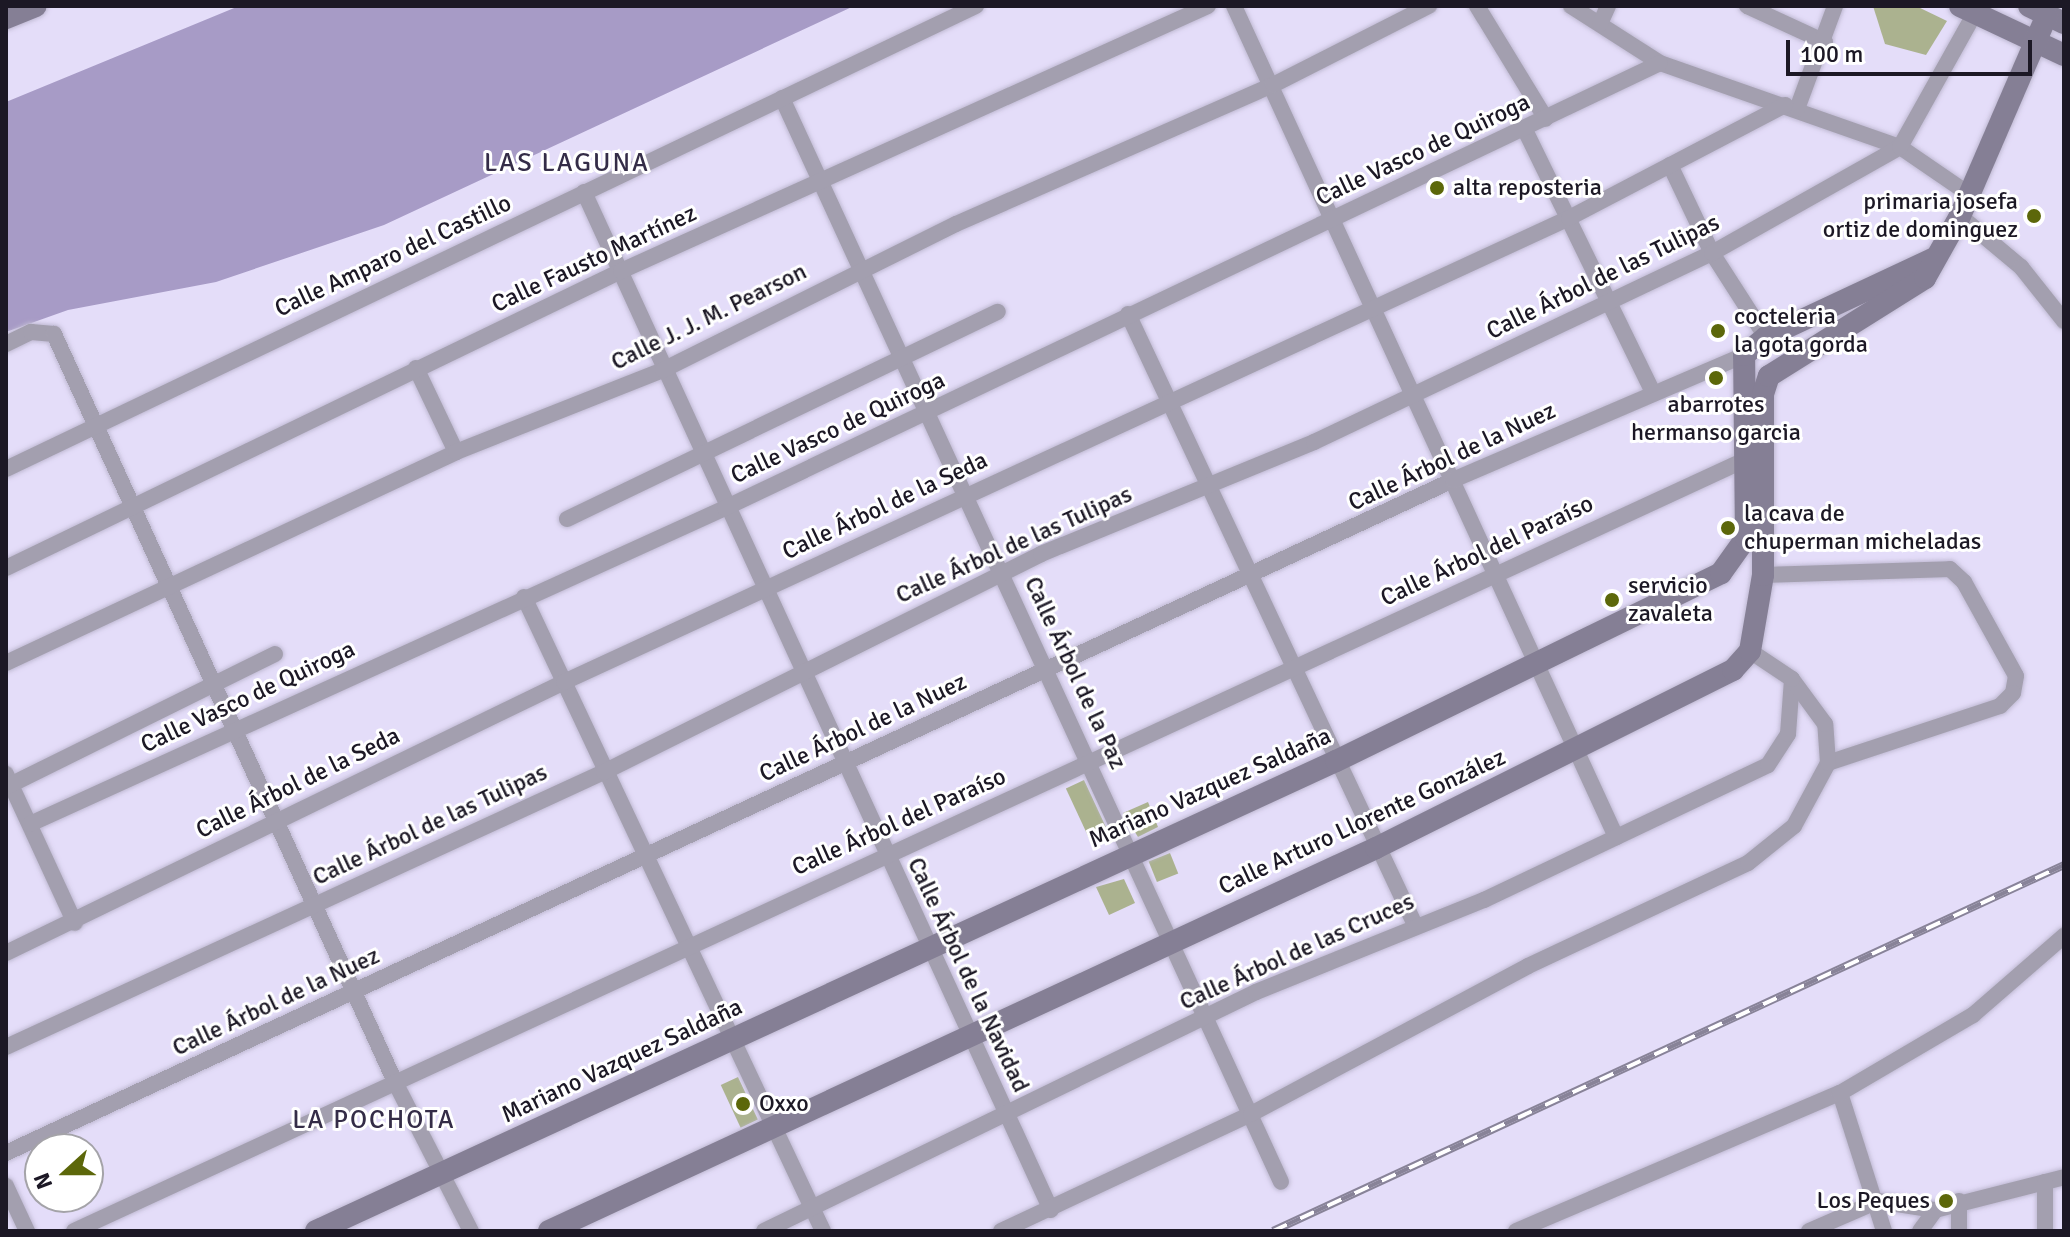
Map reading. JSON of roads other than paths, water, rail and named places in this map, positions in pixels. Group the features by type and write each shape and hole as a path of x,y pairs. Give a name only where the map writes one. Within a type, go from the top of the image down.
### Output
{"street":[{"path":"6,18 36,6"},
{"name":"Calle Amparo del Castillo","path":"6,469 976,6"},
{"name":"Calle Fausto Martínez","path":"6,568 131,503 621,271 1208,6"},
{"path":"1234,6 1273,85 1616,837"},
{"name":"Calle J. J. M. Pearson","path":"6,663 456,452 663,370 862,270 1273,85 1429,6"},
{"path":"1477,6 1546,119"},
{"path":"1571,6 1660,63 1900,147 1970,195"},
{"path":"1600,24 1608,6"},
{"path":"1747,6 1825,42"},
{"path":"1791,107 1825,42 1835,6"},
{"path":"1900,147 1967,10 2064,55"},
{"path":"1001,1231 1251,1114 1458,1001 1748,863 1794,826 1828,763 1825,724 1792,679 1750,651 1763,575 1763,394 1769,376 1925,278 1970,195 2047,15"},
{"name":"Calle Vasco de Quiroga","path":"30,824 725,508 1333,217 1525,130 1660,63"},
{"name":"Calle Árbol de la Paz","path":"782,98 1173,938 1205,1017 1281,1182"},
{"name":"Calle Árbol de la Seda","path":"6,953 75,923 274,819 1166,401 1569,218 1791,107"},
{"path":"1525,130 1613,304 1653,393"},
{"name":"Calle Árbol de las Tulipas","path":"6,1047 604,772 1001,573 1207,489 1613,304 1712,253 1900,147"},
{"path":"1670,165 1712,253 1766,337"},
{"name":"Calle Árbol de la Navidad","path":"584,192 725,508 803,670 1051,1210"},
{"path":"1960,216 2021,267 2064,321"},
{"path":"1744,355 1766,337 1935,258"},
{"path":"567,519 998,312"},
{"path":"1128,314 1207,489 1415,925"},
{"path":"6,344 45,330 54,334 396,1084 471,1231"},
{"name":"Calle Árbol de la Nuez","path":"6,1153 1046,668 1251,578 1453,480 1744,355"},
{"name":"Mariano Vazquez Saldaña","path":"316,1231 734,1039 1132,851 1336,761 1721,573 1746,538 1744,355"},
{"path":"416,368 456,452"},
{"name":"Calle Árbol del Paraíso","path":"74,1231 396,1084 687,945 1745,460"},
{"path":"1763,575 1950,569 1964,582 2016,676 2013,693 2000,706 1828,763"},
{"path":"524,597 643,856 734,1039 823,1231"},
{"name":"Calle Arturo Llorente González","path":"549,1231 969,1032 1376,848 1724,675 1750,651"},
{"name":"Calle Vasco de Quiroga","path":"8,782 275,654"},
{"name":"Calle Árbol de las Cruces","path":"764,1231 1007,1117 1205,1017 1616,837 1768,765 1788,734 1792,679"},
{"path":"8,782 75,923"},
{"path":"1516,1231 1840,1093 1973,1015 2064,936"},
{"path":"1840,1093 1878,1201 1884,1231"},
{"path":"1809,1231 1878,1201 1935,1210 1959,1201 2064,1177"},
{"path":"2045,1182 2045,1231"},
{"path":"6,1186 27,1231"},
{"path":"1959,1201 1959,1231"},
{"path":"1920,1231 1935,1210"}],"railway":[{"path":"1273,1231 2064,865"}],"place":[{"name":"alta reposteria","path":"1437,188"},
{"name":"primaria josefa ortiz de dominguez","path":"2034,216"},
{"name":"cocteleria la gota gorda","path":"1718,331"},
{"name":"abarrotes hermanso garcia","path":"1716,378"},
{"name":"la cava de chuperman micheladas","path":"1728,528"},
{"name":"servicio zavaleta","path":"1612,600"},
{"name":"Oxxo","path":"743,1104"},
{"name":"Los Peques","path":"1946,1201"}],"district":[{"name":"LAS LAGUNA","path":"567,164"},
{"name":"LA POCHOTA","path":"374,1121"}]}
